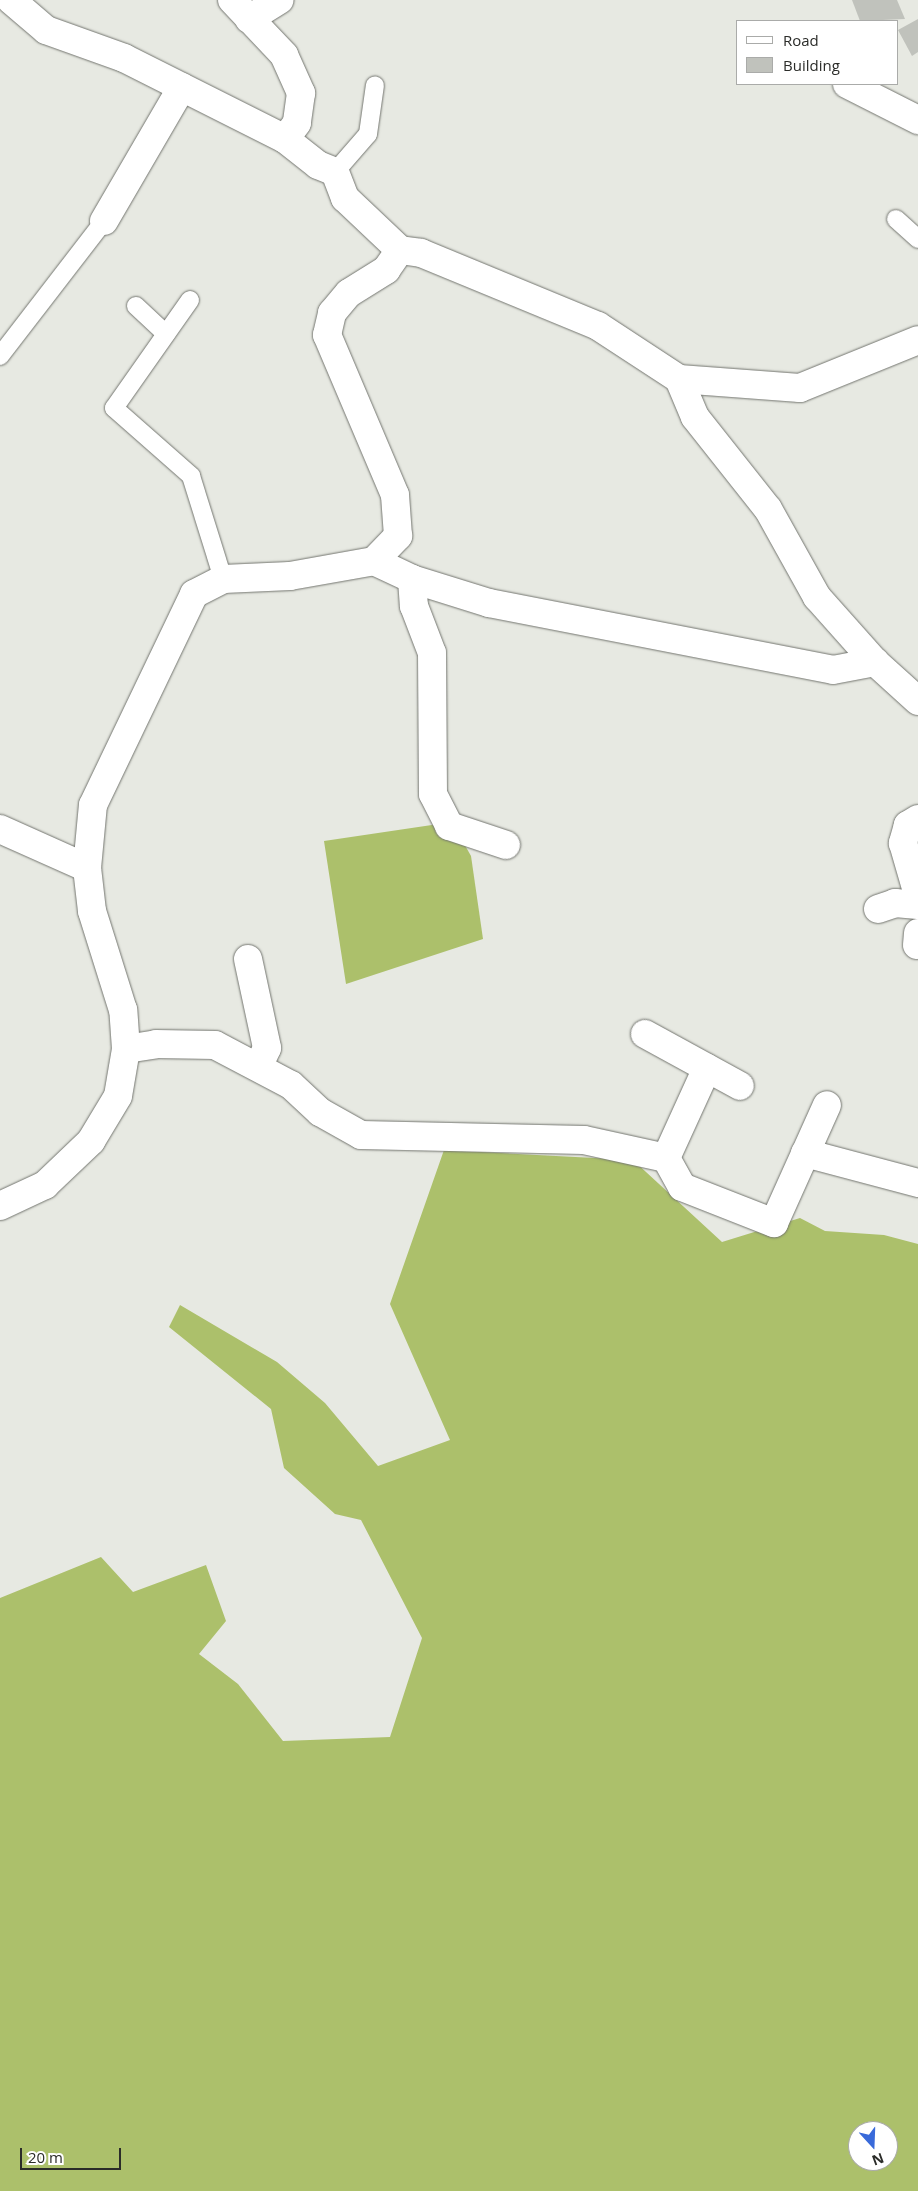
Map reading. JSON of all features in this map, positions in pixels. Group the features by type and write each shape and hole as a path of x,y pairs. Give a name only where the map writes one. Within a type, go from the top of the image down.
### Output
{"street":[{"path":"11,0 46,30 124,58 284,140 318,166 335,172 345,198 400,250 421,253 598,326 679,379 800,388 918,340"},
{"path":"279,0 241,9 284,55 301,93 297,123 284,140"},
{"path":"849,85 918,120"},
{"path":"104,221 182,87"},
{"path":"374,561 398,536 395,495 328,335 332,313 349,293 386,270 400,250"},
{"path":"679,379 695,417 768,509 817,597 875,662 918,701"},
{"path":"0,1206 45,1184 91,1141 118,1096 126,1049 123,1010 92,911 87,868 93,805 194,594 223,579 290,576 374,561 412,578 489,603 833,670 875,662"},
{"path":"412,578 414,606 432,653 433,794 449,826 506,845"},
{"path":"918,819 908,825 903,843 918,895"},
{"path":"0,829 87,868"},
{"path":"878,909 895,903 918,905"},
{"path":"248,959 267,1048 258,1067"},
{"path":"645,1034 740,1086"},
{"path":"126,1049 156,1044 215,1046 291,1085 320,1112 361,1135 584,1140 666,1158 682,1187 774,1223 827,1105"},
{"path":"666,1158 707,1068"},
{"path":"805,1153 918,1183"}],"lane":[{"path":"335,172 368,134 375,85"},
{"path":"896,219 918,239"},
{"path":"0,356 104,221"},
{"path":"190,300 114,408 191,476 223,579"},
{"path":"136,306 166,334"}],"green space":[{"path":"452,822 471,856 483,939 346,984 324,841"},
{"path":"444,1150 633,1160 722,1242 800,1218 825,1231 884,1235 918,1244 918,2191 0,2191 0,1598 101,1557 133,1592 206,1565 226,1621 199,1654 238,1684 283,1741 390,1737 422,1638 361,1520 335,1514 284,1468 271,1409 169,1327 180,1305 277,1362 325,1403 378,1466 450,1440 390,1304"}],"building":[{"path":"852,0 897,0 905,19 882,20 860,20"},
{"path":"918,19 918,52 912,56 898,30"}]}
